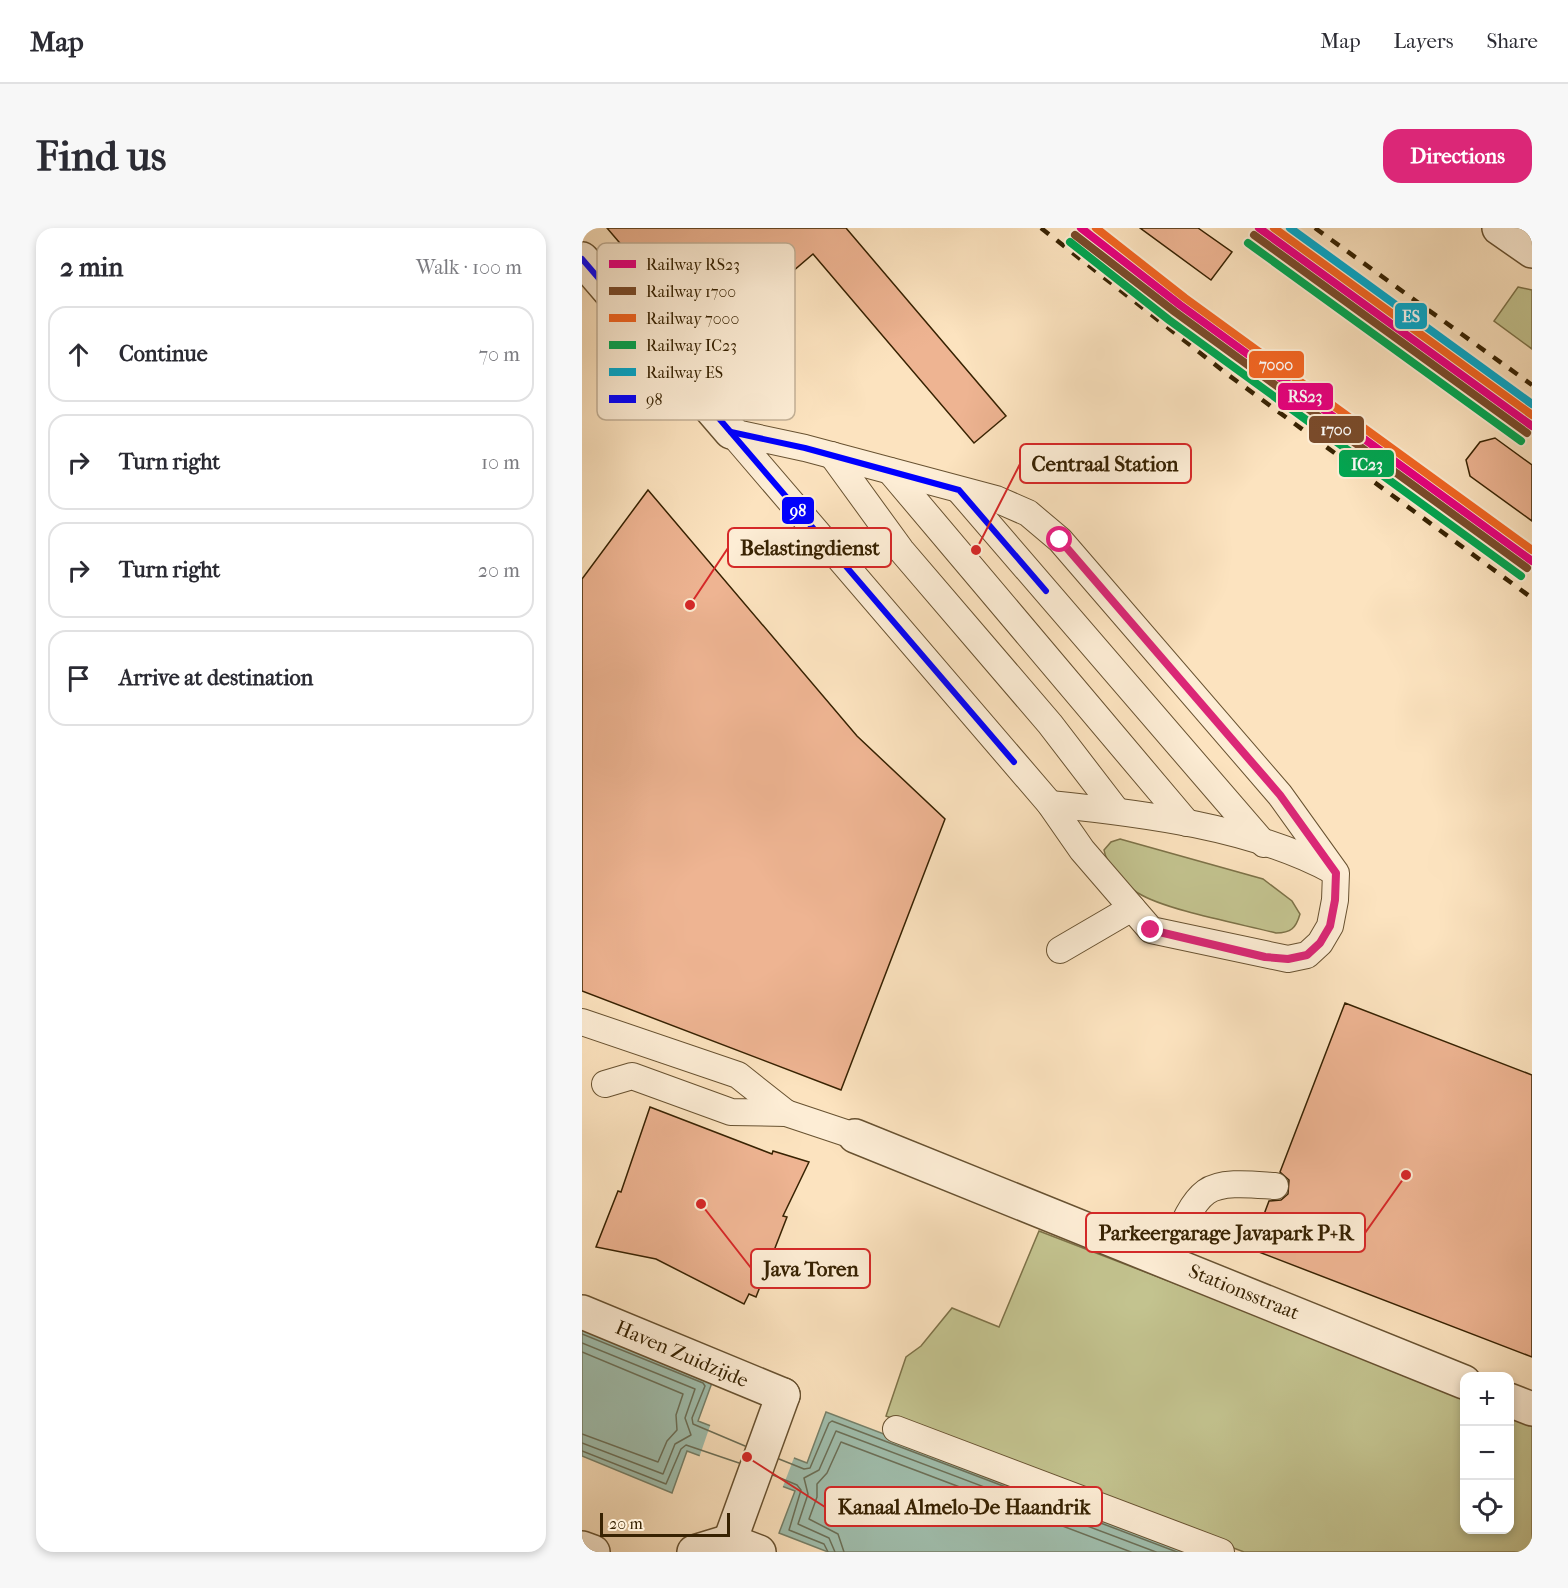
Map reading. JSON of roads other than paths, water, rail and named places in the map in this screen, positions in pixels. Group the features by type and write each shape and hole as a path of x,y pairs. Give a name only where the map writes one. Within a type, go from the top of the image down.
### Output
{"street":[{"path":"1499,228 1532,251"},
{"path":"582,259 597,276"},
{"path":"721,420 731,432"},
{"name":"Stationsstraat","path":"855,1136 1460,1380"},
{"name":"Haven Zuidzijde","path":"582,1312 783,1395 748,1486 738,1548"},
{"path":"1514,1402 1532,1410"},
{"path":"582,1548 593,1552"},
{"path":"694,1552 738,1548"}],"lane":[{"path":"731,432 832,455 996,500 1028,513 1060,540 1280,795 1336,873 1335,900 1330,926 1320,943 1307,955 1288,959 1151,930 1082,850 1050,804 731,432"},
{"path":"832,455 901,550 1050,724 1116,810"},
{"path":"890,471 1187,823"},
{"path":"959,490 1264,844"},
{"path":"1050,804 1116,810 1187,823 1312,860 1336,873"},
{"path":"1060,950 1132,908"},
{"path":"582,1022 738,1075 786,1113"},
{"path":"605,1084 632,1076 731,1112 786,1113 855,1136"},
{"path":"1168,1261 1192,1209 1206,1191 1221,1186 1275,1186"},
{"path":"896,1429 1221,1552"}],"water":[{"path":"582,1328 713,1380 698,1421 807,1463 826,1412 1194,1552 828,1552 779,1533 795,1491 687,1451 672,1493 582,1456"}],"railway":[{"path":"1041,228 1227,374 1532,598"},
{"path":"1315,228 1532,385"}],"rail line":[{"name":"RS23","path":"1081,228 1180,305 1532,561"},
{"name":"7000","path":"1096,228 1185,298 1532,550"},
{"name":"RS23","path":"1259,228 1532,426"},
{"name":"7000","path":"1274,228 1532,415"},
{"name":"ES","path":"1290,228 1532,404"},
{"name":"1700","path":"1075,235 1175,312 1527,568"},
{"name":"1700","path":"1254,235 1527,433"},
{"name":"IC23","path":"1070,242 1169,320 1521,576"},
{"name":"IC23","path":"1248,243 1521,441"}],"place":[{"name":"Centraal Station","path":"976,550"},
{"name":"Belastingdienst","path":"690,605"},
{"name":"Parkeergarage Javapark P+R","path":"1406,1175"},
{"name":"Java Toren","path":"701,1204"},
{"name":"Kanaal Almelo-De Haandrik","path":"747,1457"}]}
